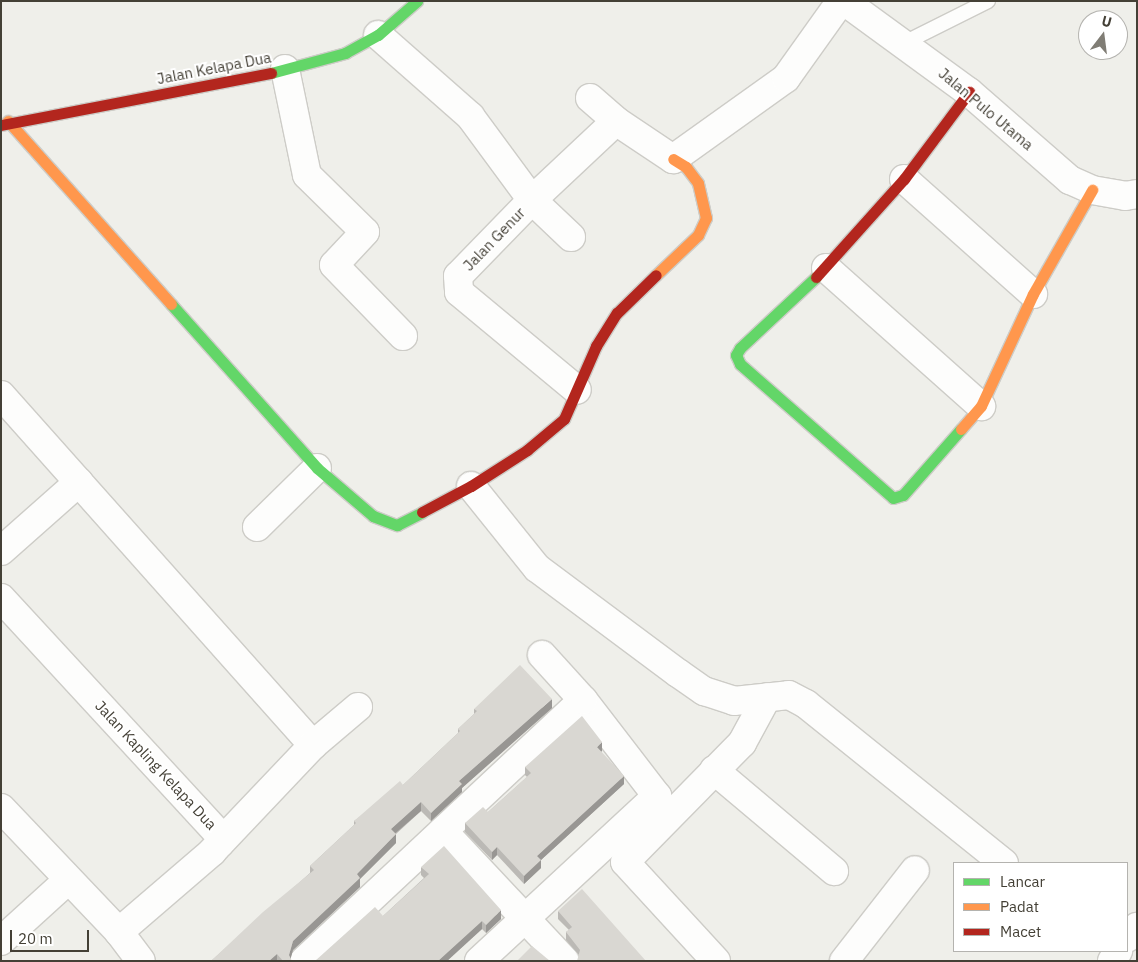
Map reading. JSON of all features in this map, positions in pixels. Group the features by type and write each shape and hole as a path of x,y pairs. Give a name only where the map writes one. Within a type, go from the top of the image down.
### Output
{"street":[{"name":"Jalan Kelapa Dua","path":"5,123 285,69 345,53 378,35 417,1"},
{"name":"Jalan Pulo Utama","path":"842,1 904,43 969,92 1070,180 1092,190 1125,196 1137,194"},
{"path":"673,159 786,78 842,1"},
{"name":"Jalan Genur","path":"378,35 470,116 532,200 458,276 459,292 577,390"},
{"path":"285,69 307,175 365,232 334,265 404,336"},
{"path":"969,92 904,179 826,268 740,348 736,355 740,364 886,494 899,498 981,406 1033,294 1092,190"},
{"path":"5,123 317,468 373,516 397,525 471,486 527,450 564,419 596,346 617,313 698,234 706,218 698,183 686,167 616,121 590,98"},
{"path":"571,237 532,200 616,121"},
{"path":"904,179 1033,294"},
{"path":"826,268 981,406"},
{"path":"1,395 312,745"},
{"path":"257,527 317,468"},
{"path":"1,550 79,482"},
{"path":"471,486 537,568 678,673 704,691 734,701 789,695 806,704 1003,862"},
{"name":"Jalan Kapling Kelapa Dua","path":"1,598 219,834 220,843 119,932"},
{"path":"479,961 657,796 583,700 542,654"},
{"path":"716,961 626,862 742,743 767,697"},
{"path":"304,961 583,700"},
{"path":"220,843 312,745 358,707"},
{"path":"714,770 834,871"},
{"path":"1,808 119,932 141,961"},
{"path":"443,831 565,961"},
{"path":"844,961 915,870"},
{"path":"1,941 68,880"},
{"path":"1128,937 1137,927"}],"lane":[{"path":"904,43 988,1"}],"building":[{"path":"520,665 552,699 459,781 462,784 431,813 421,802 391,829 396,834 357,874 360,878 293,941 289,955 292,961 283,961 277,954 269,961 211,961 263,912 314,870 310,866 356,823 354,821 400,781 403,785 460,731 458,729 477,711 474,709"},
{"path":"582,716 602,742 597,747 624,776 537,856 541,860 524,876 497,847 492,852 465,823 483,807 488,812 531,773 525,767"},
{"path":"444,846 501,910 486,925 482,921 438,961 315,961 375,907 383,916 429,874 421,867"},
{"path":"582,889 646,961 577,961 580,950 566,932 572,927 558,911"},
{"path":"532,946 550,961 517,961"}],"traffic: fast":[{"path":"271,73 345,53 378,35 417,1"},
{"path":"816,277 740,348 736,355 740,364 893,498 903,495 961,429"},
{"path":"171,304 317,468 373,516 397,525 422,512"}],"traffic: slow":[{"path":"8,121 171,304"},
{"path":"656,275 698,235 706,218 698,183 686,167 673,159"},
{"path":"961,429 981,406 1033,294 1092,190"}],"traffic: jam":[{"path":"1,125 271,73"},
{"path":"816,277 904,179 969,92"},
{"path":"422,512 471,486 527,450 564,419 596,346 617,313 656,275"}]}
